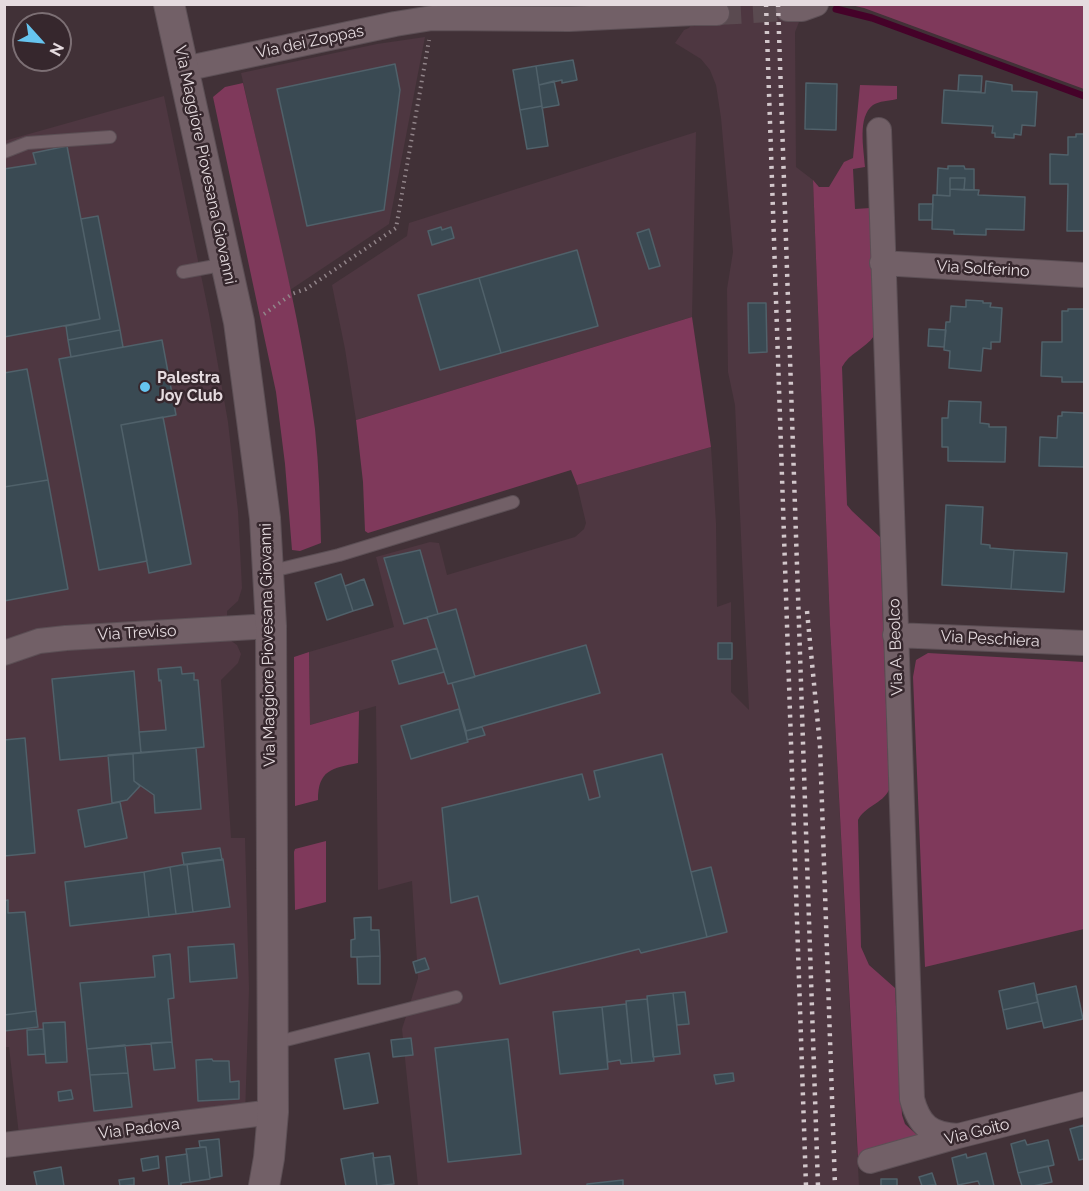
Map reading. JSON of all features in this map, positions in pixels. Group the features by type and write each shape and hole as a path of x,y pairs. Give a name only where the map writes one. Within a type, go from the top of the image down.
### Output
{"street":[{"name":"Via Maggiore Piovesana Giovanni","path":"169,4 239,322 265,518 271,626 273,1112 264,1186"},
{"path":"788,9 802,9 816,4"},
{"name":"Via dei Zoppas","path":"184,69 437,14 569,19 652,10 717,13"},
{"name":"Via A. Beolco","path":"879,130 912,1099 916,1113 929,1129 948,1136 958,1136"},
{"name":"Via Solferino","path":"882,263 1084,275"},
{"name":"Via Treviso","path":"4,653 39,641 66,638 271,626"},
{"name":"Via Peschiera","path":"896,635 1084,643"},
{"name":"Via Goito","path":"870,1161 1084,1104"},
{"name":"Via Padova","path":"4,1145 273,1112"}],"lane":[{"path":"4,152 27,143 110,137"},
{"path":"183,272 227,264"},
{"path":"268,572 339,555 513,502"},
{"path":"273,1043 456,997"}],"path":[{"path":"257,317 292,294 306,289 396,228 437,14"}],"shaded area":[{"path":"719,5 798,5 799,22 795,32 796,167 813,180 830,625 859,1186 418,1186 402,1029 418,978 412,881 378,890 376,706 310,725 309,652 394,627 376,557 430,542 439,543 447,575 575,537 584,529 586,523 577,485 711,447 716,523 717,607 731,602 731,692 749,710 735,405 728,372 727,289 733,252 721,118 716,85 710,70 701,59 675,43 692,23 719,26"},
{"path":"851,5 1084,5 1084,89 864,8"},
{"path":"425,37 389,224 290,290 241,73 377,44"},
{"path":"243,83 292,298 315,429 321,543 300,551 292,550 276,392 213,97 225,87"},
{"path":"860,85 897,86 897,99 875,104 868,110 863,125 865,167 853,169 855,209 870,208 874,336 842,367 847,505 880,537 889,790 858,820 861,947 869,965 895,988 902,1115 905,1124 918,1136 914,1144 858,1159 830,625 813,180 819,187 829,187 844,162 853,158"},
{"path":"164,96 209,314 228,422 238,511 242,588 238,601 227,611 227,638 237,645 241,654 238,663 221,680 231,838 245,838 249,989 245,1116 20,1144 9,1047 4,1047 4,141"},
{"path":"696,132 692,317 356,420 332,285 407,236 409,223"},
{"path":"692,317 711,447 577,485 571,470 368,533 365,531 363,482 356,420"},
{"path":"309,652 310,725 359,711 358,763 328,772 321,782 318,800 295,806 294,657"},
{"path":"928,653 1084,662 1084,929 925,967 913,677 916,660"},
{"path":"326,841 326,902 295,910 295,849"}],"building":[{"path":"573,60 577,80 562,83 562,80 539,85 536,66"},
{"path":"395,64 400,90 384,210 307,226 277,89"},
{"path":"536,66 542,106 520,110 513,70"},
{"path":"959,75 982,76 981,92 958,91"},
{"path":"554,81 559,105 542,108 539,85"},
{"path":"986,81 1012,85 1012,91 1037,92 1035,126 1022,125 1021,135 1014,134 1014,138 995,137 995,133 992,133 993,126 942,123 944,90 985,93"},
{"path":"806,83 837,84 836,130 805,129"},
{"path":"542,106 548,146 527,149 520,110"},
{"path":"1076,134 1084,134 1084,231 1067,231 1068,184 1050,184 1050,154 1068,155 1068,137 1076,137"},
{"path":"67,146 100,319 4,337 4,169 36,164 33,153"},
{"path":"948,166 964,166 965,169 974,169 974,190 964,190 965,178 950,178 950,196 937,195 938,168 948,169"},
{"path":"950,178 965,178 964,190 950,189"},
{"path":"950,189 979,190 978,195 1025,197 1024,230 986,229 986,235 954,234 954,230 932,229 933,195 950,196"},
{"path":"919,204 933,204 932,220 919,220"},
{"path":"98,216 120,330 68,340 66,326 100,319 81,219"},
{"path":"441,227 442,230 451,227 454,238 432,245 428,231"},
{"path":"649,229 660,266 649,269 637,233"},
{"path":"577,250 598,326 501,353 479,278"},
{"path":"479,278 501,353 440,370 418,295"},
{"path":"966,300 983,301 983,303 991,303 990,307 1002,308 1000,342 991,342 991,349 983,348 981,371 949,368 950,351 944,350 946,322 950,322 951,306 966,307"},
{"path":"748,303 766,303 767,352 749,353"},
{"path":"1068,309 1084,309 1084,382 1062,382 1062,377 1041,376 1042,342 1062,342 1062,311 1068,311"},
{"path":"929,329 946,330 944,347 928,346"},
{"path":"120,330 123,347 71,357 68,340"},
{"path":"162,340 176,415 121,425 147,561 99,570 59,359"},
{"path":"27,369 48,480 4,487 4,373"},
{"path":"949,401 981,402 980,423 989,424 989,427 1006,427 1005,462 948,461 948,447 942,447 942,418 948,418"},
{"path":"1062,412 1084,413 1084,467 1039,466 1040,437 1057,438 1058,416 1062,416"},
{"path":"163,417 191,564 149,573 121,425"},
{"path":"48,480 68,589 4,601 4,487"},
{"path":"946,505 983,507 981,544 990,545 990,548 1014,550 1011,589 942,585"},
{"path":"420,550 438,614 404,624 384,558"},
{"path":"1014,550 1067,553 1064,592 1011,589"},
{"path":"341,574 353,611 327,620 315,583"},
{"path":"364,579 373,605 353,611 345,586"},
{"path":"456,609 475,677 448,684 427,617"},
{"path":"718,643 732,643 732,659 718,659"},
{"path":"586,645 600,693 466,731 452,683"},
{"path":"437,648 444,672 399,684 392,661"},
{"path":"181,667 182,674 194,673 194,680 198,680 204,747 141,753 139,732 166,730 158,669"},
{"path":"134,671 141,753 60,760 52,679"},
{"path":"459,709 468,742 411,759 401,726"},
{"path":"482,727 485,735 467,740 466,731"},
{"path":"25,738 35,853 4,856 4,740"},
{"path":"196,748 201,809 155,813 154,795 134,781 133,753"},
{"path":"133,753 134,781 140,786 127,800 112,803 108,755"},
{"path":"662,754 707,937 641,953 639,949 500,984 478,896 451,903 442,808 582,774 589,800 600,797 594,771"},
{"path":"120,802 127,838 85,847 78,810"},
{"path":"220,848 222,860 184,865 182,853"},
{"path":"223,859 230,907 193,912 187,864"},
{"path":"187,864 193,912 176,914 170,867"},
{"path":"170,867 176,914 149,917 144,872"},
{"path":"711,867 727,932 707,937 691,872"},
{"path":"144,872 149,917 70,926 65,882"},
{"path":"8,900 8,913 25,912 36,1011 4,1015 4,901"},
{"path":"371,917 371,930 379,930 380,956 351,957 351,940 355,939 354,918"},
{"path":"234,944 237,978 190,982 188,947"},
{"path":"170,954 174,998 168,999 172,1042 87,1049 80,983 155,977 153,956"},
{"path":"380,956 380,984 358,984 357,957"},
{"path":"425,958 429,969 416,973 413,962"},
{"path":"1034,983 1038,1002 1003,1010 999,991"},
{"path":"1076,986 1083,1019 1044,1028 1036,995"},
{"path":"685,992 689,1024 677,1025 673,993"},
{"path":"673,993 680,1054 653,1057 647,996"},
{"path":"647,999 654,1061 632,1063 626,1001"},
{"path":"1038,1002 1042,1021 1007,1029 1003,1010"},
{"path":"626,1004 632,1063 621,1064 620,1060 608,1062 602,1007"},
{"path":"602,1007 608,1069 560,1074 553,1012"},
{"path":"36,1011 38,1027 4,1031 4,1015"},
{"path":"65,1022 67,1062 46,1063 43,1023"},
{"path":"43,1029 45,1054 28,1055 27,1030"},
{"path":"411,1038 413,1055 393,1057 391,1040"},
{"path":"508,1039 521,1154 448,1162 435,1048"},
{"path":"172,1042 175,1068 154,1070 151,1043"},
{"path":"125,1045 128,1073 90,1075 87,1049"},
{"path":"369,1053 378,1103 344,1109 335,1059"},
{"path":"212,1059 213,1061 229,1061 230,1082 239,1081 239,1099 198,1101 196,1060"},
{"path":"128,1073 132,1107 94,1111 90,1075"},
{"path":"733,1073 734,1081 716,1084 714,1075"},
{"path":"71,1090 73,1099 59,1101 58,1092"},
{"path":"1084,1125 1084,1159 1079,1160 1070,1129"},
{"path":"219,1139 222,1176 210,1178 206,1147 200,1147 199,1141"},
{"path":"1025,1140 1027,1145 1048,1140 1054,1165 1018,1173 1011,1144"},
{"path":"206,1147 210,1179 190,1182 186,1149"},
{"path":"373,1153 377,1186 346,1186 341,1159"},
{"path":"986,1153 994,1186 980,1186 978,1181 958,1185 952,1158 966,1154 967,1158"},
{"path":"187,1154 190,1182 181,1183 181,1186 169,1186 166,1157"},
{"path":"158,1156 159,1168 143,1171 141,1159"},
{"path":"390,1156 394,1184 377,1186 373,1158"},
{"path":"1048,1166 1052,1182 1022,1186 1018,1173"},
{"path":"61,1167 64,1186 37,1186 34,1172"},
{"path":"932,1173 936,1185 922,1186 919,1177"},
{"path":"134,1178 134,1185 120,1186 119,1180"},
{"path":"881,1179 897,1179 897,1186 881,1186"},
{"path":"623,1180 623,1186 587,1186 587,1184"}],"waterway":[{"path":"836,9 872,18 1084,96"}],"tunnel":[{"path":"717,13 788,9"}],"railway":[{"path":"766,4 806,1186"},
{"path":"778,4 818,1186"},
{"path":"807,611 820,746 835,1186"}],"place":[{"name":"Palestra Joy Club","path":"145,387"}]}
